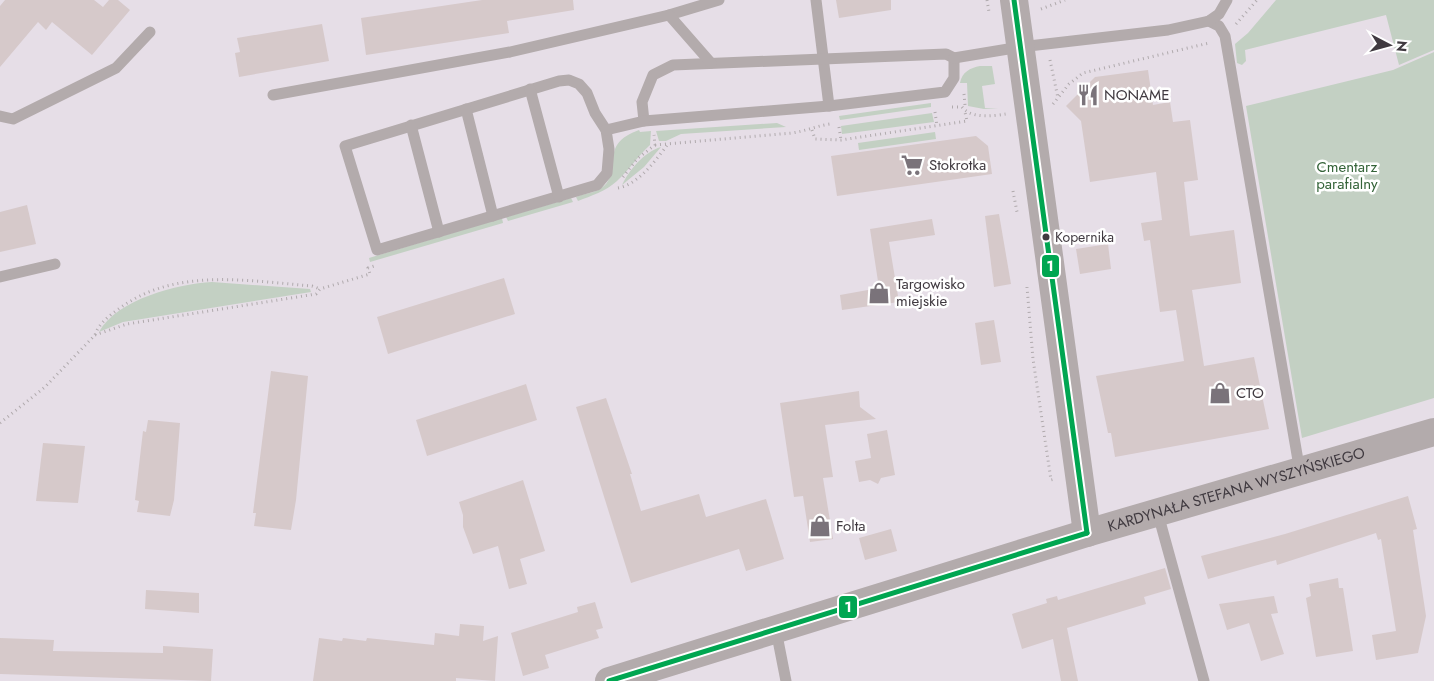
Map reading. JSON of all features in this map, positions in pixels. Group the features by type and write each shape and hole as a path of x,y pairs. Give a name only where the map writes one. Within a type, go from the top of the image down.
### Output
{"street":[{"path":"1014,0 1087,533"},
{"name":"KARDYNAŁA STEFANA WYSZYŃSKIEGO","path":"609,681 1087,533 1158,514 1434,432"}],"lane":[{"path":"273,95 510,52 669,15 719,0"},
{"path":"816,0 829,106"},
{"path":"649,120 642,102 652,75 673,65 946,54 954,58 1168,30 1209,21 1219,14 1227,0"},
{"path":"669,15 711,63"},
{"path":"1209,21 1219,26 1225,36 1300,472"},
{"path":"0,116 13,119 116,68 150,32"},
{"path":"606,130 649,120 829,106 945,92 954,78 954,58"},
{"path":"569,80 579,84 587,93 595,113 606,130 609,149 607,173 597,185 559,198 376,250 345,146 530,89 569,80"},
{"path":"530,89 559,198"},
{"path":"466,108 493,216"},
{"path":"411,125 439,232"},
{"path":"0,277 55,264"},
{"path":"1158,514 1204,681"},
{"path":"776,630 786,681"}],"path":[{"path":"1041,9 1065,0"},
{"path":"1058,99 1069,84 1082,73 1202,46 1225,36 1257,0"},
{"path":"935,112 937,126"},
{"path":"668,144 654,162 634,181 624,187 619,187 620,182 638,158 655,145 678,141 812,130 815,139 841,140 967,121 966,112 983,116 1010,113"},
{"path":"649,120 655,145"},
{"path":"839,127 841,140"},
{"path":"95,336 98,327 109,316 135,298 185,282 219,278 312,286 320,290"},
{"path":"0,423 45,387 95,336 128,324 316,294 320,290 340,283"}],"green space":[{"path":"1276,0 1434,0 1434,50 1399,65 1386,15 1245,50 1246,61 1242,65 1237,63 1235,44 1248,33"},
{"name":"Cmentarz parafialny","path":"1434,52 1434,398 1302,438 1246,106 1393,70"},
{"path":"980,66 992,66 995,84 982,86 985,108 998,108 984,109 968,106 967,83 960,83 961,79 967,71"},
{"path":"931,103 931,107 840,120 839,116"},
{"path":"932,113 934,122 842,134 841,126"},
{"path":"777,123 786,127 681,134 666,141 659,141 656,131"},
{"path":"639,130 640,132 651,131 650,145 613,185 578,201 576,197 596,191 604,186 610,175 614,151 617,145 624,138"},
{"path":"935,132 936,139 859,150 858,143"},
{"path":"661,147 644,167 622,185 629,173 643,157"},
{"path":"571,198 573,202 508,221 506,217"},
{"path":"502,218 503,223 370,262 369,258"},
{"path":"212,282 310,289 311,292 123,322 99,332 108,320 134,302 166,290"}],"building":[{"path":"5,0 94,0 103,7 109,0 118,0 130,10 92,55 52,22 46,30 38,22 0,67 0,6"},
{"path":"482,0 573,0 574,10 507,21 509,33 366,55 361,18"},
{"path":"836,0 891,0 891,10 839,18"},
{"path":"322,24 329,61 239,77 235,53 240,52 237,38"},
{"path":"1148,70 1153,105 1170,102 1173,122 1190,120 1198,180 1184,182 1190,236 1234,230 1241,283 1192,290 1204,366 1254,357 1269,429 1115,457 1111,433 1108,433 1096,376 1184,361 1176,310 1160,312 1150,240 1144,241 1141,223 1162,220 1156,172 1090,182 1081,121 1066,106 1095,77"},
{"name":"Stokrotka","path":"976,136 988,146 992,174 837,196 831,156"},
{"path":"27,205 36,244 0,252 0,212"},
{"path":"999,214 1011,284 994,287 985,216"},
{"path":"932,219 935,235 889,242 899,302 842,310 840,295 879,288 870,229"},
{"path":"1108,244 1111,269 1080,274 1076,249"},
{"path":"504,278 515,314 388,354 377,317"},
{"path":"994,320 1001,362 981,365 975,323"},
{"path":"271,371 308,376 296,500 291,530 254,526 256,513 253,513"},
{"path":"526,384 537,420 427,456 416,420"},
{"path":"859,391 860,407 876,419 825,425 833,477 823,478 833,539 810,542 803,496 794,497 780,403"},
{"path":"606,398 632,474 630,474 641,511 699,494 706,517 766,499 784,559 746,571 739,549 631,583 576,407"},
{"path":"148,420 180,423 174,500 170,516 137,512 139,501 135,500 143,431 146,432"},
{"path":"887,430 895,475 881,478 878,484 870,480 859,482 855,461 871,458 867,434"},
{"path":"43,443 85,446 78,503 36,501"},
{"path":"523,480 545,551 520,559 527,584 509,589 498,546 473,554 463,527 463,515 459,502"},
{"path":"1408,496 1417,529 1413,530 1426,616 1418,653 1376,660 1372,635 1396,631 1381,539 1378,540 1376,533 1277,565 1276,560 1208,579 1201,556 1285,534"},
{"path":"891,529 897,551 865,560 859,538"},
{"path":"1165,568 1171,589 1144,597 1146,604 1067,628 1078,681 1061,681 1053,639 1022,649 1012,614 1047,603 1046,599 1057,596 1058,600"},
{"path":"1338,578 1339,588 1343,588 1353,651 1316,657 1306,598 1311,596 1309,584"},
{"path":"146,590 199,593 199,613 145,609"},
{"path":"1274,596 1278,613 1271,614 1284,654 1261,661 1249,623 1227,630 1219,604"},
{"path":"595,602 603,628 596,630 599,638 545,655 549,668 523,676 511,633 578,612 577,607"},
{"path":"460,624 484,626 483,641 498,636 495,681 456,678 456,681 313,681 319,638 342,641 343,638 366,641 367,638 434,645 435,633 459,636"},
{"path":"0,638 54,640 53,651 163,653 163,646 213,649 211,681 0,674"}],"transit line":[{"name":"1","path":"1014,0 1087,533"},
{"name":"1","path":"609,681 1087,533"}],"place":[{"name":"NONAME","path":"1088,95"},
{"name":"Stokrotka","path":"912,165"},
{"name":"Kopernika","path":"1046,237"},
{"name":"Targowisko miejskie","path":"879,293"},
{"name":"CTO","path":"1220,393"},
{"name":"Folta","path":"820,526"}]}
